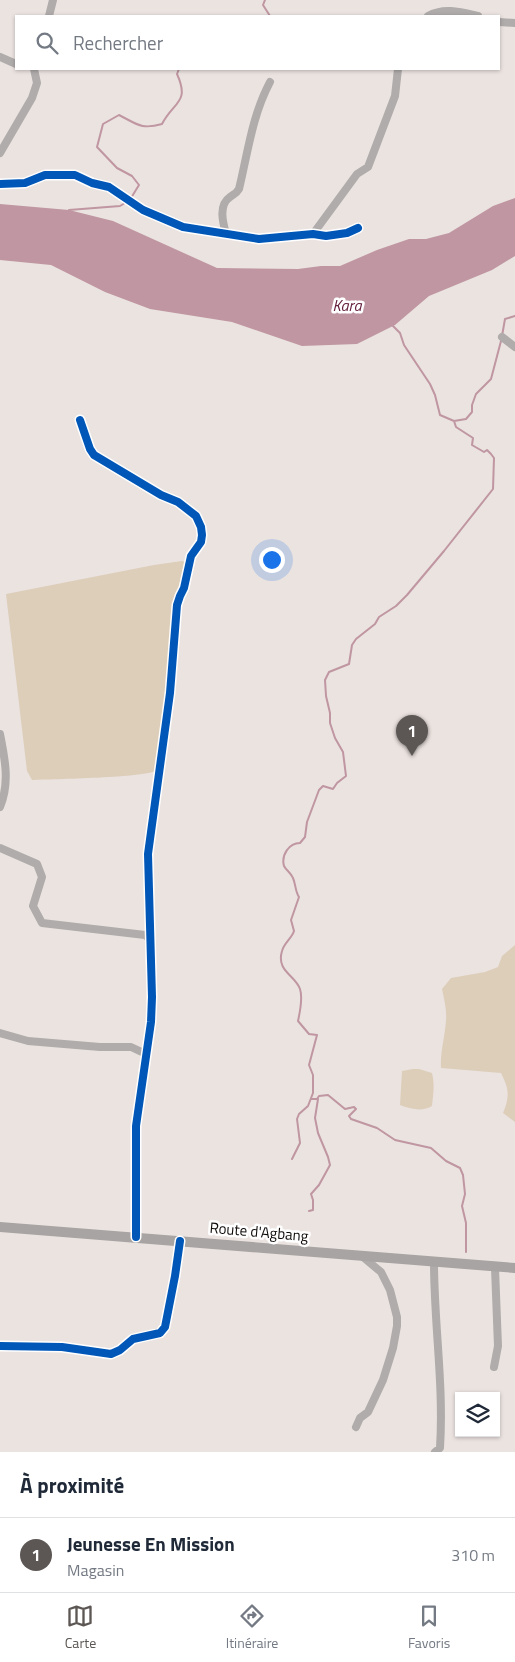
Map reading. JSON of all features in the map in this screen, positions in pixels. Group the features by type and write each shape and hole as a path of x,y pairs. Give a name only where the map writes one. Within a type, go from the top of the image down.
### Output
{"main road":[{"name":"Route d'Agbang","path":"0,1227 180,1240 495,1268 515,1268"}],"street":[{"path":"49,15 53,0"},
{"path":"430,15 449,10 473,15"},
{"path":"500,22 515,23"},
{"path":"0,57 15,64"},
{"path":"0,153 8,143 38,83 31,70"},
{"path":"313,234 356,174 368,167 395,96 398,70"},
{"path":"226,234 222,214 224,205 229,197 235,195 239,189 260,101 270,82"},
{"path":"0,184 25,183 45,175 75,175 92,183 109,187 144,210 182,227 259,239 313,234 326,236 347,233 358,228"},
{"path":"502,337 515,347"},
{"path":"80,420 94,455 161,495 178,502 196,516 202,534 201,542 191,556 184,588 177,605 170,693 148,854 152,997 151,1022 136,1126 136,1237"},
{"path":"0,734 6,764 6,785 0,807"},
{"path":"0,848 37,864 42,876 33,906 42,923 145,935 151,940"},
{"path":"0,1033 28,1041 100,1047 132,1047 146,1054"},
{"path":"0,1346 62,1347 111,1354 120,1350 134,1339 160,1334 165,1327 176,1276 180,1240"},
{"path":"356,1426 360,1418 368,1412 383,1380 393,1348 397,1326 397,1317 390,1290 381,1272 363,1257"},
{"path":"434,1262 435,1322 441,1374 440,1448 435,1452"},
{"path":"494,1367 498,1346 495,1268"}],"shaded area":[{"path":"182,561 185,562 183,586 158,770 136,775 32,780 27,771 6,594"},
{"path":"515,945 515,1122 503,1113 508,1093 501,1073 441,1068 441,1062 446,1016 442,989 451,978 485,972 498,967 502,956"},
{"path":"413,1069 432,1073 433,1098 432,1106 428,1108 416,1109 400,1105 402,1071"}],"water":[{"name":"Kara","path":"515,198 515,256 492,270 429,296 395,325 357,344 302,346 232,322 150,309 105,292 51,265 0,260 0,204 69,210 113,221 217,268 298,269 340,266 409,239 426,239 449,233 493,206"}],"waterway":[{"path":"265,0 263,5 269,15"},
{"path":"131,198 139,185 132,176 117,168 97,147 103,124 119,115 144,126 162,124 181,96 181,84 177,74 179,70"},
{"path":"69,210 120,206 125,203"},
{"path":"502,336 505,319 515,316"},
{"path":"392,325 400,333 404,345 430,384 440,415 454,421 466,419 472,412 472,405 476,394 491,379 501,341"},
{"path":"292,1159 300,1143 297,1119 299,1114 308,1106 313,1093 313,1075 309,1065 317,1035 309,1034 298,1021 301,1001 300,989 284,968 281,958 283,948 294,931 291,920 299,897 293,878 283,862 289,847 300,843 305,837 307,822 319,790 323,786 333,789 346,776 343,752 335,738 330,723 325,680 329,672 349,664 352,645 356,639 375,624 379,617 396,606 407,595 493,489 494,458 487,450 484,452 472,445 473,438 456,427 454,421"},
{"path":"311,1099 328,1095 345,1109 354,1107 356,1109 349,1116 351,1119 377,1128 395,1140 431,1148 446,1161 460,1168 463,1175 465,1194 462,1206 466,1223 466,1252"},
{"path":"309,1211 313,1210 311,1194 319,1185 330,1165 318,1133 315,1118 318,1099"}],"cycle path":[{"path":"0,184 25,183 45,175 75,175 92,183 109,187 143,210 183,227 259,239 313,234 326,236 347,233 358,228"},
{"path":"80,420 94,455 161,495 178,502 196,516 202,535 201,542 191,556 184,588 177,605 170,693 148,854 152,997 151,1022 136,1126 136,1237"},
{"path":"0,1346 62,1347 111,1354 120,1350 133,1339 160,1333 165,1327 180,1241"}],"place":[{"name":"Jeunesse En Mission","path":"412,756"}]}
